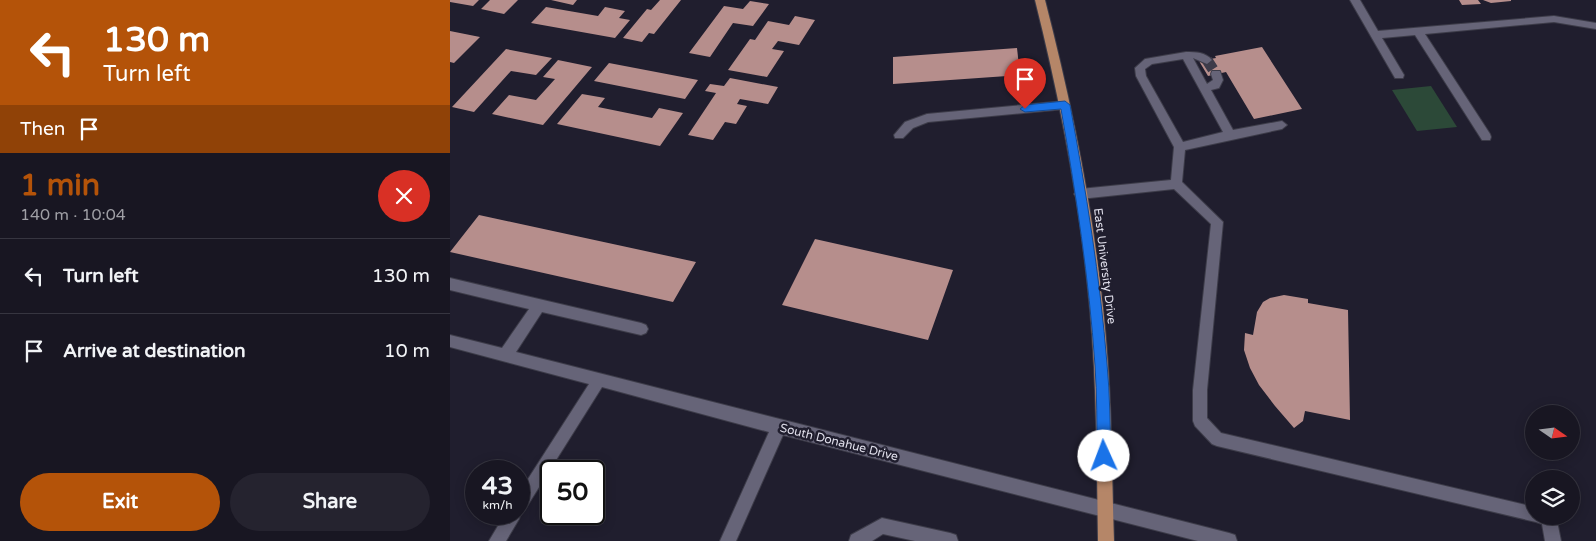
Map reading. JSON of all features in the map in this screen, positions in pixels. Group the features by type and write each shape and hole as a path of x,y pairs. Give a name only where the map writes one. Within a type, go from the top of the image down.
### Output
{"main road":[{"name":"East University Drive","path":"1040,0 1065,105 1096,307 1101,367 1106,541"}],"street":[{"path":"1355,0 1399,75"},
{"path":"1376,35 1554,19 1596,26"},
{"path":"1418,31 1486,137"},
{"path":"1186,55 1230,135"},
{"path":"1176,184 1180,147 1141,76 1140,68 1149,60 1186,55 1198,55 1207,60"},
{"path":"1205,88 1215,85 1218,80 1216,74"},
{"path":"898,135 909,125 926,118 1065,105"},
{"path":"1180,147 1282,125"},
{"path":"1080,194 1176,184 1217,222 1200,390 1200,421 1217,439 1525,513"},
{"path":"450,284 641,329"},
{"path":"505,356 539,306"},
{"name":"South Donahue Drive","path":"450,342 1229,541"},
{"path":"530,488 598,380"},
{"path":"728,541 779,427"},
{"path":"497,541 507,525"},
{"path":"1550,525 1553,541"},
{"path":"857,541 882,526 950,541"}],"green space":[{"path":"1431,86 1457,127 1417,131 1392,90"}],"building":[{"path":"450,0 479,0 473,6 450,2"},
{"path":"490,0 518,0 504,14 481,9"},
{"path":"551,0 577,0 573,5"},
{"path":"660,0 681,0 654,34 649,33 642,42 623,38 647,9 651,10"},
{"path":"1459,0 1478,0 1481,4 1462,5"},
{"path":"1483,0 1511,0 1511,1 1491,3"},
{"path":"750,1 769,4 753,26 733,23 710,57 689,53 724,6 743,9"},
{"path":"546,7 598,16 605,7 625,11 619,18 630,20 615,38 531,23"},
{"path":"795,16 815,20 799,45 778,41 772,49 784,51 767,77 728,70 750,39 755,40 768,21 789,25"},
{"path":"450,31 480,37 454,63 450,62"},
{"path":"1262,47 1302,109 1254,119 1226,72 1208,76 1199,61"},
{"path":"1017,48 1020,75 893,84 893,57"},
{"path":"506,49 552,58 536,75 511,71 474,112 452,107"},
{"path":"558,60 592,67 543,125 492,114 509,95 536,100 555,79 543,77"},
{"path":"609,63 698,80 685,99 594,81"},
{"path":"730,78 778,87 768,104 740,99 737,104 747,106 736,124 725,122 713,140 688,135 716,93 705,91 710,84 724,86"},
{"path":"582,94 605,98 598,107 652,118 659,108 683,113 660,146 557,124"},
{"path":"479,215 696,262 673,302 450,252"},
{"path":"815,239 953,270 928,340 782,305"},
{"path":"1284,295 1308,299 1308,303 1348,310 1350,420 1305,411 1303,421 1294,428 1259,385 1250,368 1244,350 1245,333 1253,335 1257,312 1263,302 1270,298"}],"tunnel":[{"path":"1207,60 1216,74"}],"route":[{"path":"1025,109 1065,105 1078,175 1096,307 1101,367 1104,456"}]}
